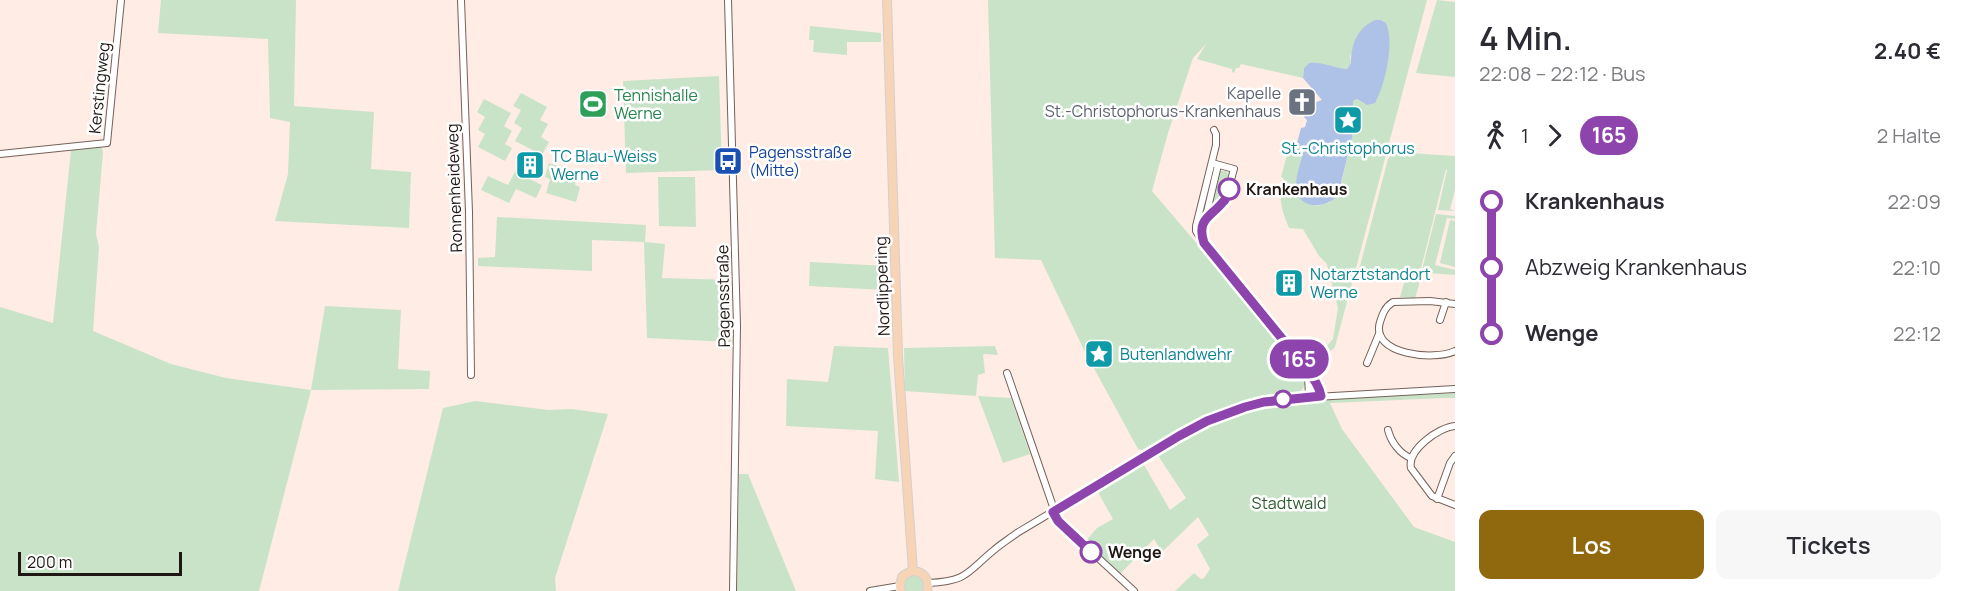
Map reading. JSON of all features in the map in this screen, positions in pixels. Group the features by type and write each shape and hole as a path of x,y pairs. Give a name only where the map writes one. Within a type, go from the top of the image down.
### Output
{"main road":[{"name":"Nordlippering","path":"887,0 898,357 913,571"},
{"path":"901,588 903,577 913,571 924,574 928,587"}],"street":[{"name":"Kerstingweg","path":"0,154 107,143 121,0"},
{"name":"Ronnenheideweg","path":"461,0 469,212 471,375"},
{"name":"Pagensstraße","path":"728,0 737,326 733,591"},
{"path":"1204,243 1202,233 1215,164 1217,139 1214,130"},
{"path":"1205,218 1225,201 1234,169 1215,164"},
{"path":"1215,164 1196,231 1302,363 1317,383 1321,396"},
{"path":"1367,363 1379,334 1383,312 1390,303 1403,301 1455,304"},
{"path":"1440,320 1446,302"},
{"path":"1379,334 1387,344 1413,354 1442,355 1455,351"},
{"path":"1007,373 1058,521 1134,591"},
{"path":"1308,373 1309,397"},
{"path":"928,587 964,577 1001,545 1207,421 1245,407 1283,399 1455,389"},
{"path":"1455,426 1444,428 1417,448 1411,458 1411,468 1432,496 1455,505"},
{"path":"1388,430 1402,455 1411,458"},
{"path":"1437,499 1450,463 1455,456"},
{"path":"870,591 901,588"}],"green space":[{"path":"161,0 296,0 294,106 374,112 371,169 411,172 409,228 275,221 288,174 290,122 270,118 268,39 158,33"},
{"name":"Stadtwald","path":"988,0 1427,0 1335,347 1317,364 1314,361 1333,339 1338,308 1327,264 1319,256 1303,229 1289,228 1281,204 1284,179 1281,177 1290,144 1297,143 1304,150 1296,183 1316,206 1329,203 1340,187 1352,138 1352,101 1357,99 1365,104 1384,21 1375,20 1350,56 1351,63 1347,69 1309,63 1304,68 1303,78 1241,64 1234,73 1232,69 1197,59 1206,44 1193,58 1152,191 1296,360 1306,379 1301,391 1305,400 1455,393 1455,398 1330,403 1342,429 1414,527 1455,542 1455,591 1175,591 1194,573 1201,579 1210,569 1197,545 1209,535 1198,517 1162,552 1154,539 1119,575 1085,542 1097,528 1113,519 1098,492 1143,463 1170,510 1186,498 1157,454 1138,449 1084,350 1041,260 995,258"},
{"path":"1437,0 1455,2 1455,77 1416,73"},
{"path":"810,26 881,33 881,42 847,42 847,55 813,52 814,40 809,40"},
{"path":"719,76 722,170 626,173 623,81"},
{"path":"521,93 547,107 540,120 548,124 541,137 549,142 542,155 515,141 522,128 514,123 521,110 513,106"},
{"path":"484,99 511,113 504,126 512,131 505,144 512,148 505,161 478,147 485,134 478,130 485,117 477,112"},
{"path":"101,146 103,152 96,234 99,247 93,331 171,364 226,378 311,390 259,591 0,591 0,307 53,323 71,150"},
{"path":"1394,152 1455,156 1455,190 1450,209 1455,211 1438,210 1446,169 1420,272 1425,274 1422,275 1415,298 1400,297 1407,273 1359,270 1388,159"},
{"path":"549,163 579,172 575,185 580,187 576,202 546,193 550,179 545,177"},
{"path":"1221,171 1227,171 1228,175 1221,201 1211,209 1210,208"},
{"path":"515,172 542,185 536,198 516,189 509,203 481,190 488,176 508,185"},
{"path":"658,177 695,177 696,227 659,226"},
{"path":"1436,214 1455,216 1455,219 1447,218 1435,265 1455,270 1455,275 1428,273 1422,270"},
{"path":"497,217 646,225 645,242 665,244 662,278 730,280 731,342 647,338 644,242 592,240 592,271 478,266 478,258 495,257"},
{"path":"1450,220 1455,221 1455,267 1440,263"},
{"path":"810,262 887,266 885,290 809,286"},
{"path":"325,306 401,310 398,369 430,371 429,389 311,390"},
{"path":"834,346 888,348 899,482 875,479 878,431 786,426 787,379 828,382"},
{"path":"995,346 998,355 983,355 985,373 978,375 976,396 905,391 904,348"},
{"path":"978,396 1011,398 1030,454 1003,463"},
{"path":"475,401 608,414 555,578 556,591 398,591 443,408"},
{"path":"739,474 748,474 796,591 737,591"},
{"path":"916,574 923,579 923,591 906,591 904,584 906,580"}],"water":[{"path":"1375,20 1386,23 1389,31 1388,64 1382,86 1375,103 1367,105 1357,99 1353,101 1352,138 1338,195 1321,205 1308,204 1298,196 1296,189 1297,175 1304,150 1297,143 1301,128 1305,127 1307,120 1305,115 1309,113 1313,103 1322,100 1303,78 1304,68 1309,63 1314,63 1347,69 1351,63 1352,50 1359,32"}],"bus line":[{"name":"165","path":"1091,552 1058,521 1053,512 1207,421 1264,402 1321,396 1317,383 1302,363 1204,243 1202,233 1205,218 1225,201 1229,189"}],"place":[{"name":"Kapelle St.-Christophorus-Krankenhaus","path":"1302,102"},
{"name":"Tennishalle Werne","path":"593,104"},
{"name":"St.-Christophorus","path":"1348,120"},
{"name":"Pagensstraße (Mitte)","path":"728,161"},
{"name":"TC Blau-Weiss Werne","path":"530,165"},
{"name":"Krankenhaus","path":"1229,189"},
{"name":"Notarztstandort Werne","path":"1289,283"},
{"name":"Butenlandwehr","path":"1099,354"},
{"name":"Wenge","path":"1091,552"}]}
